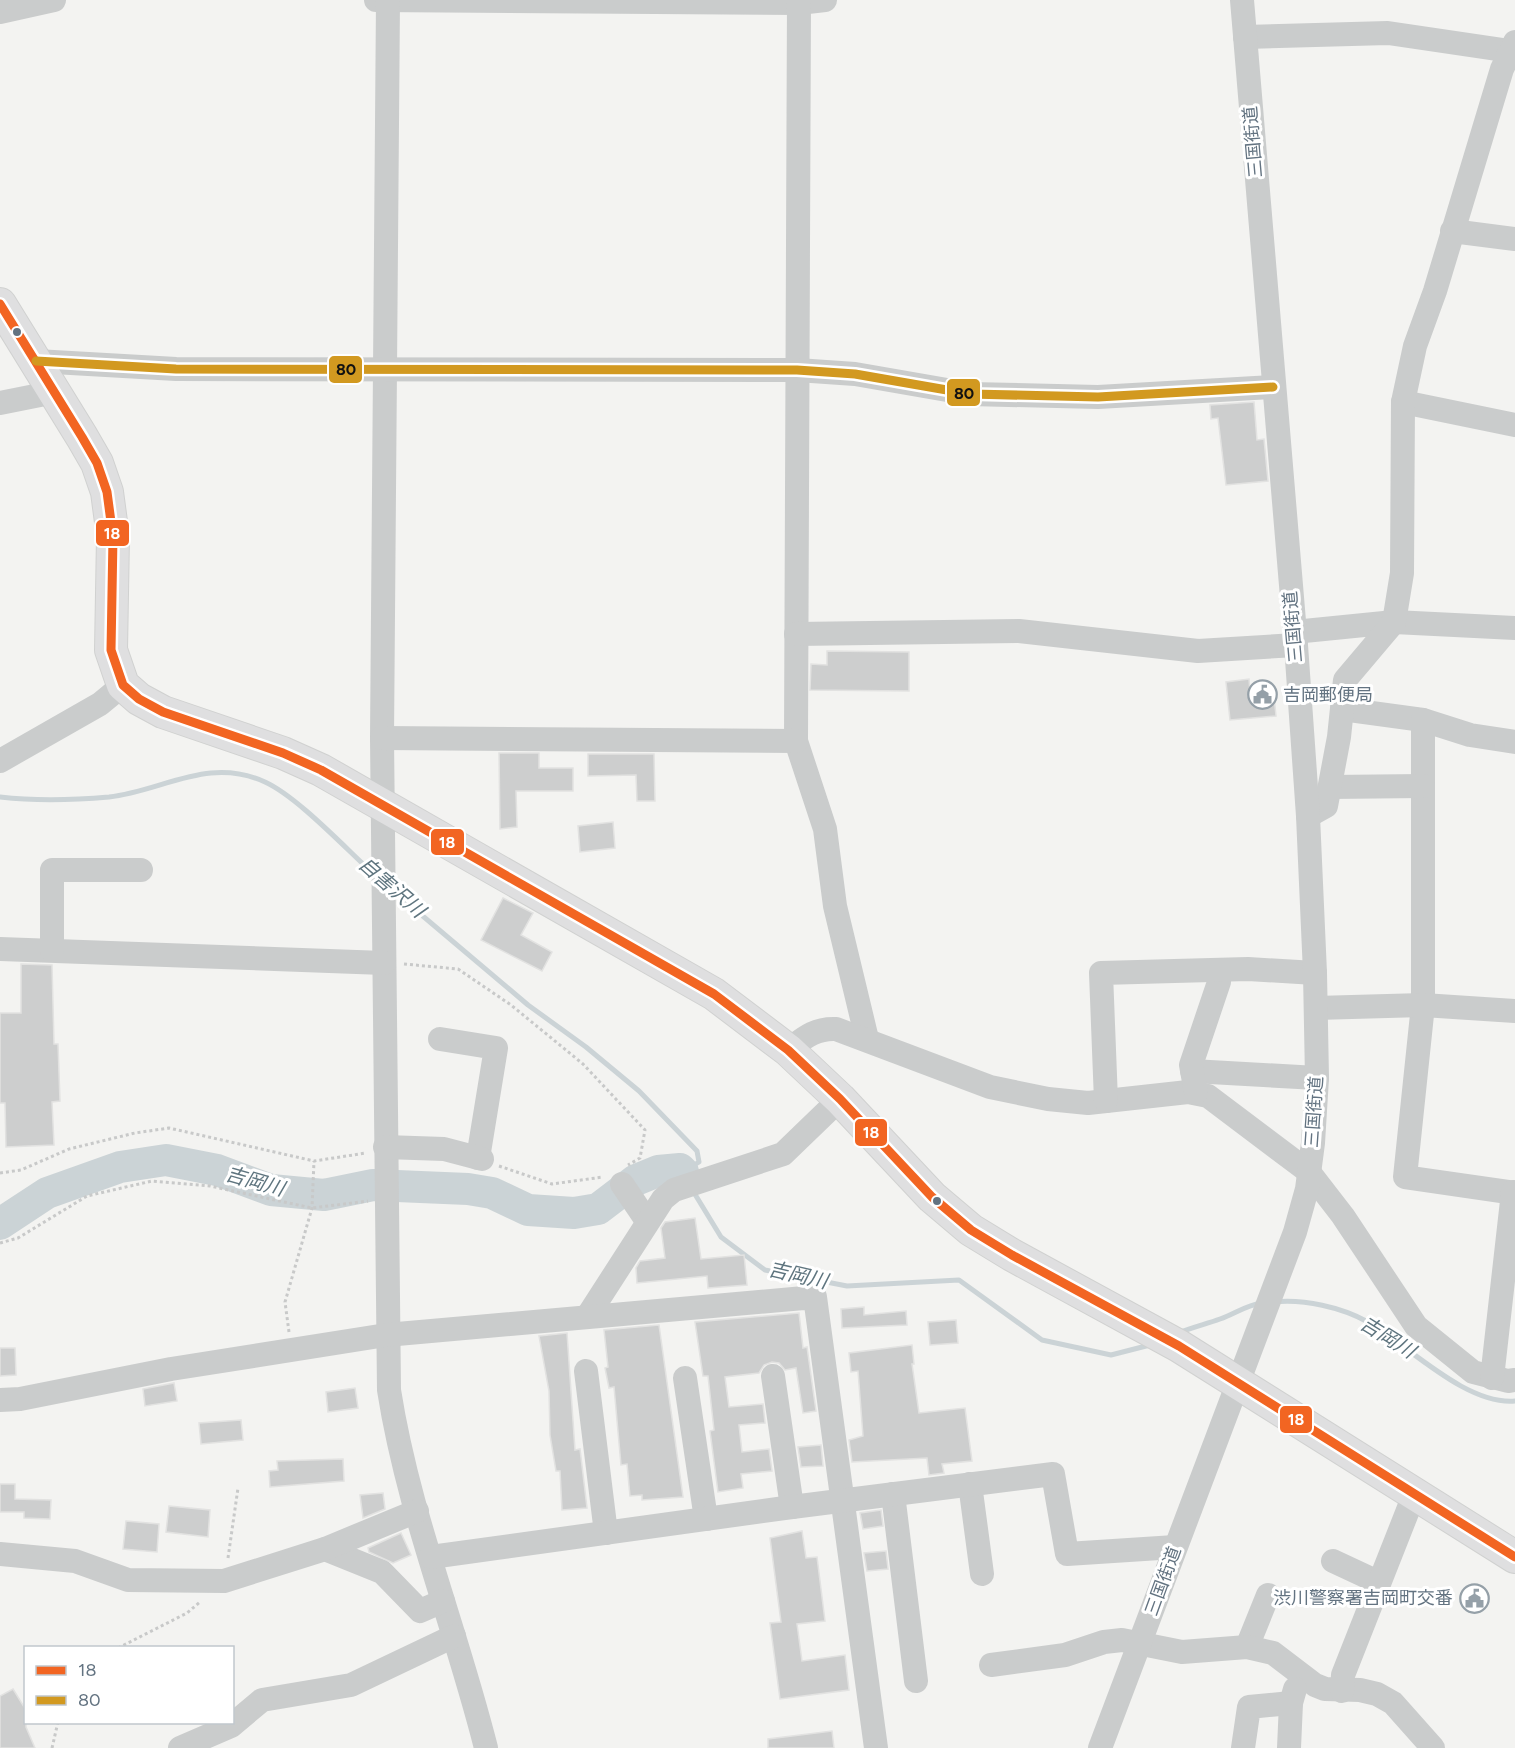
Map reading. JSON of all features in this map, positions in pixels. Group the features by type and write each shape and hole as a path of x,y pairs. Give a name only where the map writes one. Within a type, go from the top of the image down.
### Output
{"main road":[{"path":"0,304 97,462 109,500 113,537 111,650 123,685 139,699 163,712 283,753 321,770 383,807 508,874 714,994 788,1050 840,1099 932,1197 971,1230 1012,1256 1179,1346 1515,1557"}],"street":[{"path":"0,12 54,0"},
{"path":"376,0 825,0"},
{"path":"388,0 387,369 382,738 386,1335 389,1390 395,1433 486,1748"},
{"name":"三国街道","path":"1100,1748 1175,1547 1266,1315 1295,1232 1307,1190 1317,1078 1308,816 1242,0"},
{"path":"799,1 796,741 825,829 835,906 867,1039"},
{"path":"1245,37 1388,33 1512,53 1502,69 1415,346 1403,402 1402,573 1394,622 1345,680 1326,806 1308,816"},
{"path":"1452,231 1515,239"},
{"path":"36,361 176,369 797,370 855,374 970,394 1098,397 1273,387"},
{"path":"0,403 55,392"},
{"path":"1403,402 1515,425"},
{"path":"796,634 1019,631 1198,651 1295,639 1394,622 1515,628"},
{"path":"0,761 100,704 123,685"},
{"path":"1342,709 1423,720 1470,735 1515,742"},
{"path":"1218,970 1219,982 1191,1065 1194,1082 1208,1096 1231,1111 1309,1172 1349,1225 1416,1326 1473,1372 1503,1379 1514,1193 1405,1177 1424,1005 1423,720"},
{"path":"382,738 796,741"},
{"path":"1330,787 1423,786"},
{"path":"52,950 52,870 141,870"},
{"path":"0,949 384,963"},
{"path":"1106,1101 1101,973 1218,970 1315,973"},
{"path":"1316,1008 1424,1005 1515,1011"},
{"path":"788,1050 810,1033 822,1029 836,1029 990,1087 1048,1099 1088,1103 1188,1092 1194,1082"},
{"path":"385,1154 444,1149 480,1158 496,1048 440,1039"},
{"path":"1194,1082 1317,1078"},
{"path":"587,1317 663,1199 674,1190 783,1154 840,1099"},
{"path":"622,1187 647,1221"},
{"path":"0,1400 171,1369 386,1335 816,1297 876,1748"},
{"path":"586,1371 606,1533"},
{"path":"773,1376 792,1507"},
{"path":"685,1378 706,1519"},
{"path":"431,1557 792,1507 1053,1474 1066,1554 1175,1547"},
{"path":"970,1484 982,1574"},
{"path":"893,1494 916,1681"},
{"path":"1342,1691 1344,1675 1378,1582 1414,1495"},
{"path":"0,1554 75,1561 128,1580 224,1581 325,1549 417,1511"},
{"path":"325,1549 382,1572 420,1611 443,1601"},
{"path":"1333,1561 1378,1582"},
{"path":"1247,1647 1268,1596"},
{"path":"234,1723 262,1700 351,1685 453,1636"},
{"path":"991,1665 1065,1655 1104,1642 1141,1642 1163,1650 1182,1652 1247,1647 1273,1653 1315,1685 1342,1691 1360,1690 1377,1694 1393,1703 1433,1748"},
{"path":"1289,1748 1291,1703 1300,1672"},
{"path":"1244,1748 1249,1707 1291,1703"},
{"path":"180,1748 233,1724"}],"path":[{"path":"384,963 458,969 511,1005 583,1064 645,1130 640,1158 622,1187 552,1184 521,1175 480,1158"},
{"path":"0,1173 21,1170 69,1149 135,1133 170,1128 314,1161 385,1154"},
{"path":"291,1350 285,1302 312,1208 314,1161"},
{"path":"0,1243 18,1238 87,1196 152,1181 210,1186 312,1208 386,1196"},
{"path":"52,1748 58,1724"}],"building":[{"path":"1254,402 1257,440 1264,439 1268,481 1226,485 1218,418 1211,419 1210,405"},
{"path":"827,651 909,652 909,691 810,690 811,664 827,665"},
{"path":"1249,679 1250,692 1266,691 1266,697 1274,696 1276,716 1230,720 1226,682"},
{"path":"499,753 539,753 539,768 573,768 573,791 516,791 517,827 500,829"},
{"path":"588,754 654,754 655,801 637,801 636,775 588,776"},
{"path":"613,822 615,848 580,852 578,826"},
{"path":"503,898 533,913 521,935 552,952 542,971 481,940"},
{"path":"21,964 52,965 54,1044 58,1044 60,1101 52,1102 54,1145 6,1147 5,1103 0,1103 0,1013 21,1013"},
{"path":"695,1218 701,1259 744,1255 747,1285 708,1288 707,1276 637,1283 636,1268 640,1261 665,1258 661,1228 665,1222"},
{"path":"864,1307 864,1315 906,1311 907,1325 842,1328 841,1309"},
{"path":"799,1313 803,1348 807,1347 816,1411 803,1413 796,1368 785,1370 779,1363 772,1362 764,1365 759,1373 725,1377 729,1407 763,1404 765,1423 739,1425 742,1452 769,1449 772,1471 741,1474 743,1488 718,1492 710,1431 714,1430 708,1376 703,1376 695,1322"},
{"path":"956,1320 958,1343 930,1345 928,1322"},
{"path":"659,1325 683,1497 642,1500 642,1495 630,1496 627,1464 621,1465 614,1387 609,1388 605,1368 608,1367 604,1330"},
{"path":"567,1333 575,1450 580,1449 587,1508 562,1510 560,1471 556,1471 550,1435 549,1391 539,1336"},
{"path":"912,1345 914,1364 912,1364 919,1413 965,1408 972,1461 942,1464 944,1473 929,1475 927,1458 852,1462 849,1440 863,1436 858,1371 851,1372 849,1353"},
{"path":"0,1348 15,1348 16,1375 0,1376"},
{"path":"174,1383 177,1401 145,1406 143,1389"},
{"path":"355,1388 358,1408 328,1412 326,1392"},
{"path":"241,1420 243,1440 201,1444 199,1423"},
{"path":"821,1445 823,1466 801,1467 798,1447"},
{"path":"343,1459 344,1481 270,1487 269,1471 278,1470 277,1461"},
{"path":"0,1484 15,1484 15,1499 51,1500 50,1519 24,1518 24,1512 0,1512"},
{"path":"383,1493 385,1509 363,1518 360,1495"},
{"path":"169,1506 210,1510 208,1537 166,1532"},
{"path":"881,1510 883,1526 863,1529 860,1513"},
{"path":"126,1521 159,1524 157,1552 123,1549"},
{"path":"802,1531 806,1558 817,1557 825,1621 797,1624 802,1661 845,1655 849,1690 780,1699 770,1623 781,1622 770,1538"},
{"path":"401,1533 411,1555 393,1563 369,1552 368,1548"},
{"path":"886,1551 888,1569 867,1571 864,1553"},
{"path":"13,1689 24,1707 24,1724 26,1724 35,1748 0,1748 0,1696"},
{"path":"832,1731 834,1748 768,1748 768,1739"}],"waterway":[{"name":"自害沢川","path":"0,797 54,800 109,797 205,774 244,775 265,782 292,799 376,876"},
{"name":"自害沢川","path":"392,890 528,1005 586,1047 639,1091 697,1151 699,1162 683,1172 687,1180"},
{"name":"吉岡川","path":"0,1224 47,1193 120,1167 166,1160 217,1170 271,1190 324,1195 373,1185 468,1189 492,1193 528,1210 574,1213 598,1209 636,1180 658,1171 680,1169 683,1172"},
{"name":"吉岡川","path":"693,1191 721,1237 765,1270 847,1286 959,1280 1042,1340 1111,1355 1150,1345"},
{"name":"吉岡川","path":"1274,1302 1310,1303 1334,1308 1357,1317 1368,1322 1458,1384 1477,1394 1496,1400 1515,1401"},
{"name":"吉岡川","path":"1178,1333 1262,1303"}],"transit line":[{"name":"18","path":"0,304 97,463 107,492 113,537 111,650 123,685 139,699 163,712 283,753 321,770 714,994 788,1050 840,1099 932,1197 971,1230 1012,1255 1179,1346 1515,1557"},
{"name":"80","path":"36,361 176,369 797,370 855,374 970,394 1098,397 1273,387"}],"place":[{"name":"吉岡郵便局","path":"1262,695"},
{"name":"渋川警察署吉岡町交番","path":"1474,1598"}]}
